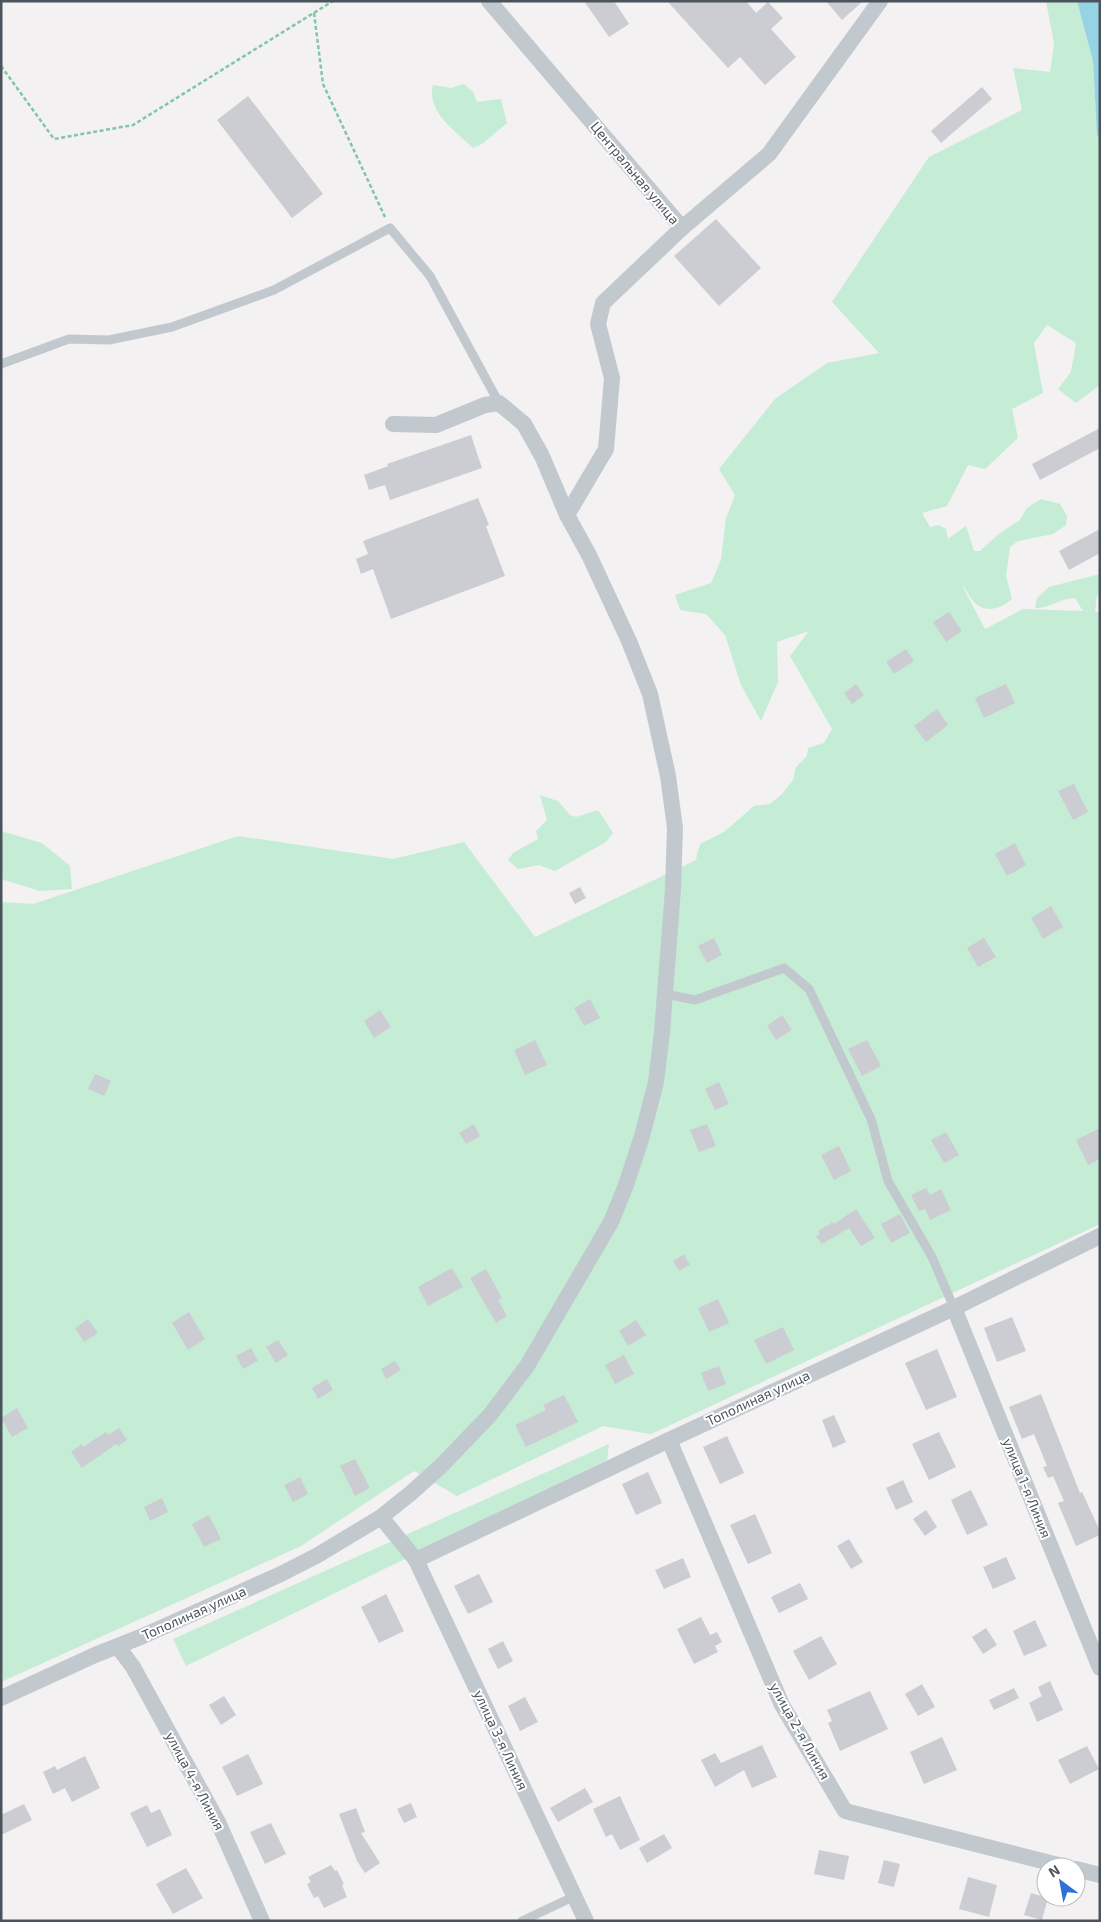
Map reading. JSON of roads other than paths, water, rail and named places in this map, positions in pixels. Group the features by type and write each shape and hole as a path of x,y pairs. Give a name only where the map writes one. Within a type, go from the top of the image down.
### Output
{"street":[{"name":"Центральная улица","path":"490,1 682,228 769,154 880,1"},
{"path":"567,515 606,449 612,378 598,324 603,304 682,228"},
{"path":"393,424 436,425 485,405 499,403"},
{"name":"Тополиная улица","path":"1,1698 281,1574 318,1555 381,1517 441,1466 490,1415 527,1366 611,1222 626,1186 642,1136 656,1082 666,994 675,828 668,776 650,694 629,641 589,556 567,515 542,456 524,424 499,403"},
{"name":"Тополиная улица","path":"416,1560 954,1308 1100,1236"},
{"name":"улица 1-я Линия","path":"954,1308 1100,1668"},
{"name":"улица 2-я Линия","path":"669,1440 782,1705 844,1811 1036,1859"},
{"name":"улица 3-я Линия","path":"381,1517 416,1560 586,1921"},
{"name":"улица 4-я Линия","path":"118,1647 133,1667 218,1822 262,1921"},
{"path":"1086,1872 1100,1876"}],"lane":[{"path":"1,364 69,339 109,340 172,327 274,290 390,228 430,276 499,403"},
{"path":"666,994 695,1000 784,968 809,988 871,1119 888,1181 932,1257 954,1308"},
{"path":"522,1921 575,1896"}],"water":[{"path":"1077,1 1100,1 1100,138 1097,135 1093,61"}]}
